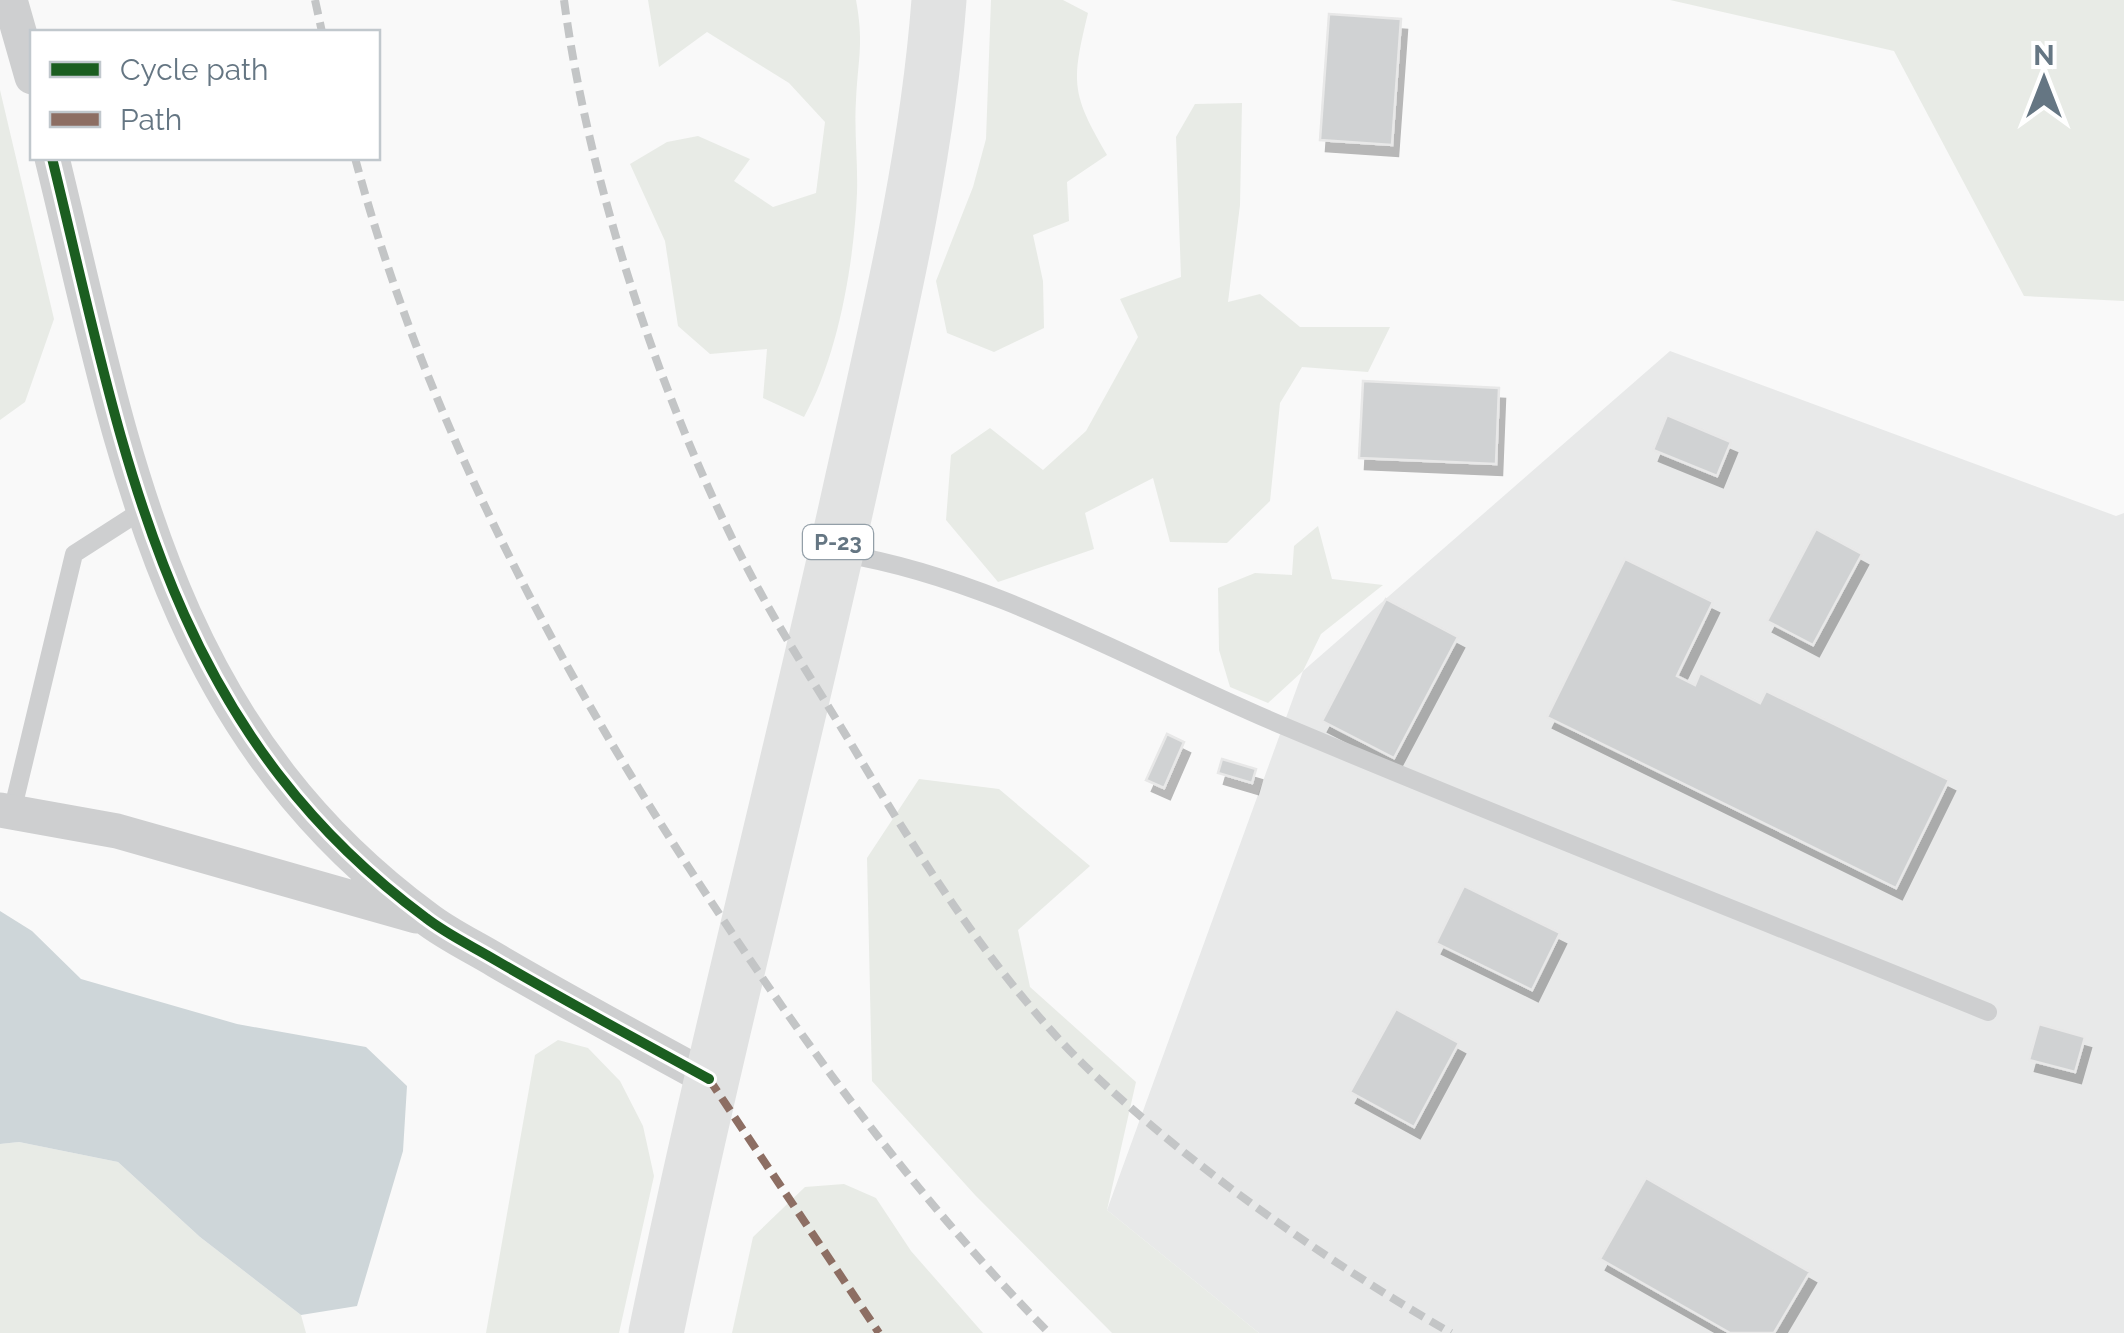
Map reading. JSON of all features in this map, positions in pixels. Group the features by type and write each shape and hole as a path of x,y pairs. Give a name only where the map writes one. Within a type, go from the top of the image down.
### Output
{"main road":[{"name":"Р-23","path":"656,1333 709,1079 836,553 913,196 935,57 939,0"}],"street":[{"path":"10,0 30,70"},
{"path":"53,160 142,511 170,589 192,634 273,771 326,831 426,919 709,1079"},
{"path":"6,811 117,832 426,919"}],"lane":[{"path":"6,811 74,554 142,511"},
{"path":"836,553 908,565 965,584 1284,726 1988,1012"}],"shaded area":[{"path":"648,0 856,0 860,40 852,249 835,338 804,417 763,398 767,349 710,354 678,326 665,241 630,164 667,142 698,136 750,159 734,181 773,207 816,193 825,122 789,83 707,32 659,67"},
{"path":"991,0 1063,0 1088,13 1079,56 1078,87 1086,116 1107,155 1067,182 1069,221 1033,235 1043,281 1044,328 994,352 947,333 936,281 973,187 986,139"},
{"path":"1670,0 2124,0 2124,301 2024,296 1894,51"},
{"path":"0,90 54,319 25,402 0,420"},
{"path":"1242,103 1240,205 1228,302 1260,294 1300,327 1390,327 1368,372 1302,367 1280,403 1270,501 1227,543 1170,542 1153,478 1085,513 1094,549 998,582 946,520 951,455 990,428 1043,470 1086,431 1138,337 1120,299 1181,277 1176,137 1195,104"},
{"path":"1670,351 2116,516 2124,513 2124,1333 1259,1333 1107,1210 1303,671"},
{"path":"1318,526 1332,579 1383,585 1321,634 1303,671 1268,703 1230,687 1219,650 1218,588 1255,573 1292,575 1294,546"},
{"path":"919,779 999,789 1090,866 1018,930 1030,987 1136,1082 1107,1210 1259,1333 1112,1333 975,1195 872,1081 867,858"},
{"path":"0,911 32,931 81,979 237,1024 366,1047 407,1086 403,1151 357,1306 301,1315 200,1237 118,1162 19,1142 0,1144"},
{"path":"558,1040 588,1048 620,1081 643,1126 654,1176 619,1333 486,1333 535,1055"},
{"path":"19,1142 118,1162 200,1237 301,1315 306,1333 0,1333 0,1144"},
{"path":"844,1184 876,1198 911,1251 983,1333 732,1333 753,1237 805,1187"}],"building":[{"path":"1329,14 1401,19 1392,145 1320,140"},
{"path":"1363,381 1499,388 1496,464 1359,458"},
{"path":"1667,415 1731,442 1717,476 1653,450"},
{"path":"1816,529 1862,554 1813,645 1767,621"},
{"path":"1625,559 1713,602 1677,676 1695,685 1700,673 1760,703 1766,691 1949,780 1896,888 1547,717"},
{"path":"1386,599 1458,637 1394,758 1322,721"},
{"path":"1167,734 1184,742 1164,788 1146,780"},
{"path":"1222,759 1256,769 1252,783 1218,773"},
{"path":"1464,886 1560,933 1532,990 1436,943"},
{"path":"1396,1009 1459,1043 1414,1127 1350,1092"},
{"path":"2039,1024 2085,1037 2075,1072 2029,1060"},
{"path":"1646,1178 1810,1272 1774,1333 1730,1333 1600,1259"}],"railway":[{"path":"315,0 322,30"},
{"path":"564,0 592,148 613,226 664,380 694,454 770,610 930,870 1019,992 1082,1063 1122,1100 1211,1173 1306,1242 1451,1333"},
{"path":"356,160 386,261 464,462 511,559 614,748 730,930 841,1088 920,1189 1049,1333"}],"marked path":[{"path":"709,1079 879,1333"}],"cycle path":[{"path":"52,160 104,374 133,477 168,576 212,670 267,759 338,842 434,924 709,1079"}]}
